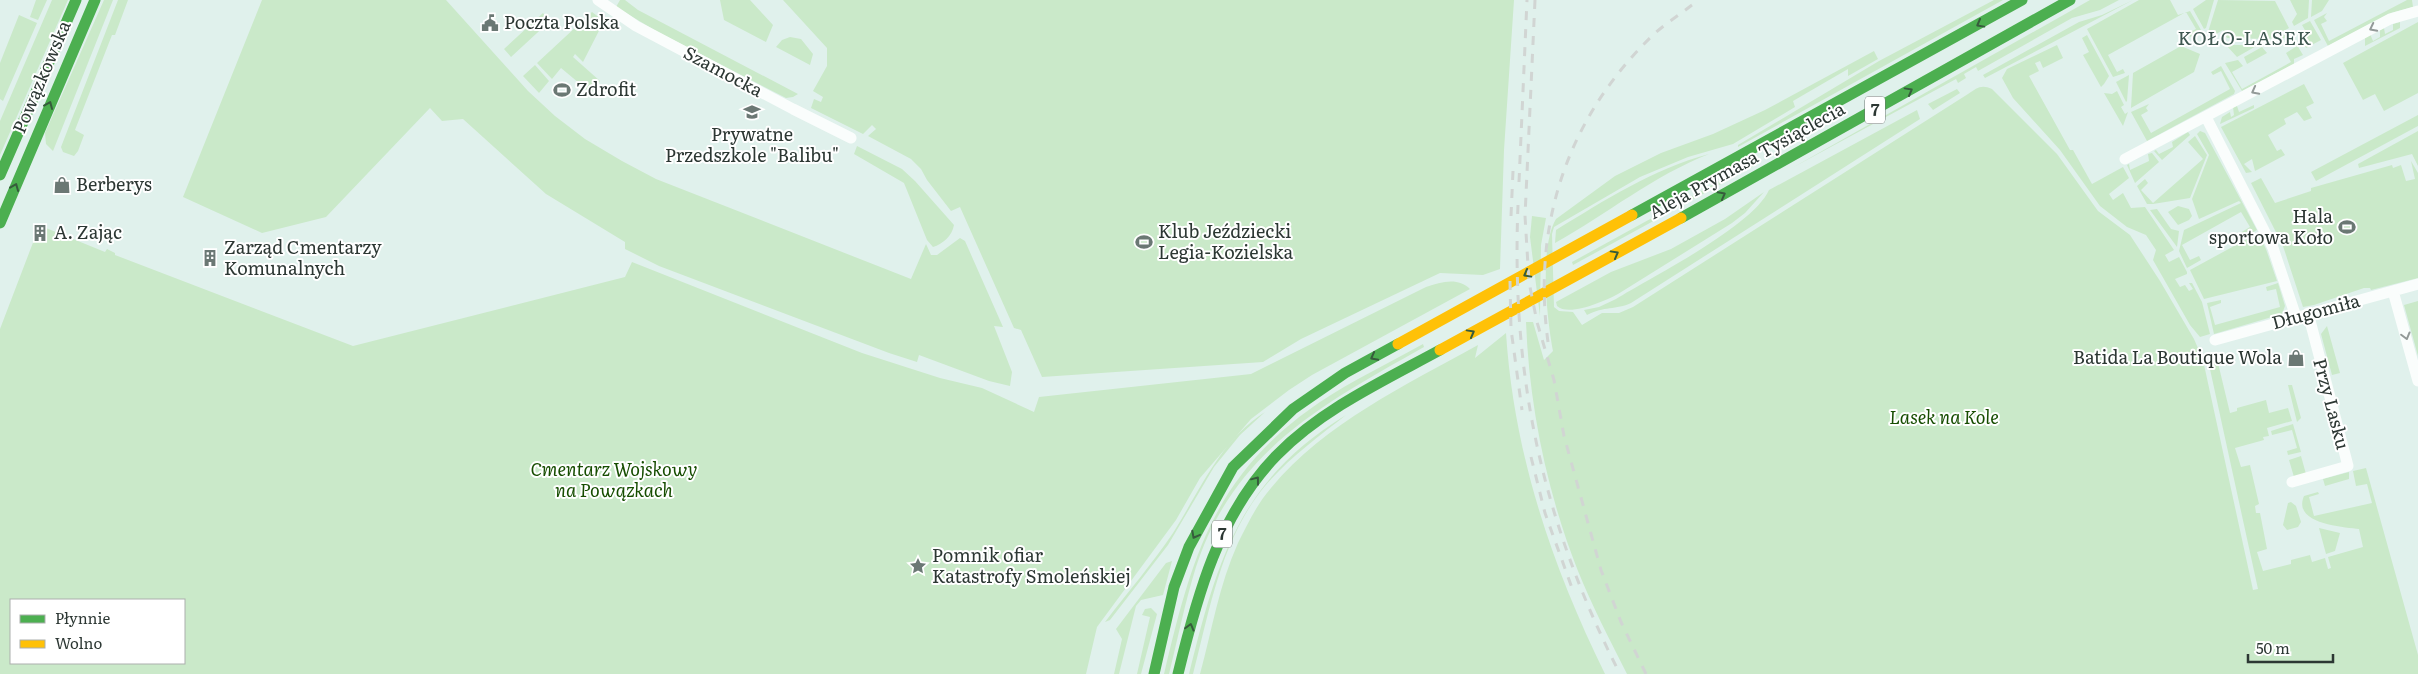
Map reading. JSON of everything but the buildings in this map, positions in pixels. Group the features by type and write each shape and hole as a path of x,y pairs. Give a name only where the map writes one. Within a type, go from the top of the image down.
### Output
{"main road":[{"name":"Powązkowska","path":"0,175 76,0"},
{"name":"Powązkowska","path":"0,223 94,0"},
{"name":"Aleja Prymasa Tysiąclecia","path":"1154,674 1174,587 1189,548 1233,467 1293,410 1345,373 1570,251 2022,0"},
{"name":"Aleja Prymasa Tysiąclecia","path":"1178,674 1201,587 1212,554 1231,516 1261,472 1278,454 1315,423 1360,394 2070,0"}],"street":[{"name":"Szamocka","path":"598,0 636,26 851,138"},
{"path":"2124,159 2390,19 2418,11"},
{"path":"2206,117 2274,248 2296,317"},
{"name":"Długomiła","path":"2215,340 2418,284"},
{"path":"2393,291 2418,381"},
{"name":"Przy Lasku","path":"2292,482 2348,466 2308,314"}],"green space":[{"path":"36,0 47,0 38,20 30,17"},
{"path":"52,0 68,0 0,155 0,121"},
{"path":"104,0 113,0 53,151 46,144 45,133"},
{"path":"118,0 128,0 115,35 112,35 75,130 84,135 74,156 63,152 61,147"},
{"path":"262,0 446,0 528,91 555,116 585,139 656,179 911,279 926,244 931,255 937,255 960,238 965,241 1003,327 994,326 1012,372 1010,386 989,381 919,355 917,362 889,353 659,266 625,249 625,242 546,194 463,119 442,121 430,108 326,217 262,233 183,197"},
{"path":"620,0 625,0 638,10 798,94 786,98 656,31 616,7"},
{"path":"720,0 750,0 773,25 766,42 724,20"},
{"name":"Klub Jeździecki Legia-Kozielska","path":"783,0 1514,0 1504,150 1500,269 1483,275 1440,273 1301,339 1263,362 1042,377 1021,330 1014,328 960,207 951,211 927,180 921,169 911,159 868,136 876,129 872,125 863,134 811,108 814,99 821,102 823,97 813,91 827,66 827,48"},
{"path":"1994,0 2003,0 1738,147 1738,145 1879,61"},
{"path":"2090,0 2119,0 2100,10 2072,18 1978,71 1976,67 1964,74 1966,78 1958,83 1956,79 1792,168"},
{"path":"2133,0 1985,78 1983,75 2079,22 2102,15"},
{"path":"2139,0 2170,0 2178,15 2184,13 2108,55 2117,72 2123,69 2125,73 2113,77 2087,29"},
{"path":"2206,0 2214,0 2206,28 2204,29 2193,9"},
{"path":"2218,0 2275,1 2289,28 2270,39 2227,38 2223,30 2211,37 2208,32"},
{"path":"2290,0 2309,0 2308,18 2294,26 2292,22 2297,14"},
{"path":"2312,0 2329,0 2322,11 2311,17"},
{"path":"2407,0 2412,0 2413,7 2391,13 2328,46 2314,20 2327,13 2324,17 2327,21 2321,24 2329,41"},
{"path":"2190,11 2201,30 2191,37 2186,34 2196,29 2186,12"},
{"path":"592,12 604,21 583,62 575,54 573,57 600,81 591,93 561,68 552,79 537,63"},
{"path":"543,13 550,21 511,57 504,49"},
{"path":"19,15 37,23 3,101 0,99 0,63"},
{"path":"2310,21 2321,40 2306,48 2302,40 2306,32 2302,25"},
{"path":"2400,22 2400,28 2365,46 2365,36 2370,34 2373,41 2380,37 2380,30 2384,28 2385,34 2393,30 2393,24"},
{"path":"2418,22 2418,93 2384,111 2375,94 2363,100 2343,63"},
{"path":"2289,32 2291,35 2282,39 2281,36"},
{"path":"2087,35 2109,76 2101,87 2083,55 2089,52 2082,38"},
{"path":"790,37 801,39 813,54 810,65 776,47 782,40"},
{"path":"2292,38 2303,55 2294,59 2294,64 2242,91 2225,63 2238,60 2243,66 2232,72 2242,89 2291,62 2286,53 2297,46"},
{"path":"2057,45 2063,58 2043,68 2040,61 2035,63 2039,71 2029,76 2070,150 2073,150 2092,184 2123,167 2129,178 2109,194 2113,200 2123,193 2131,208 2145,207 2174,250 2165,255 2169,262 2179,257 2187,272 2187,274 2175,279 2180,287 2185,285 2189,291 2193,289 2189,283 2192,283 2202,302 2210,334 2200,337 2190,325 2153,260 2156,250 2146,235 2127,227 2100,206 2060,150 2013,98 2002,78 2007,69"},
{"path":"2226,45 2258,45 2237,57"},
{"path":"2181,46 2200,54 2194,72 2131,108 2133,73"},
{"path":"2262,47 2267,53 2247,64 2244,57"},
{"name":"Lasek na Kole","path":"1874,51 1878,59 1848,76 1848,69 1793,101 1795,107 1733,144 1688,157 1640,177 1554,227 1552,234 1554,307 1559,311 1573,312 1582,325 1602,313 1619,313 1633,307 1974,90 1979,87 1992,89 2057,154 2098,211 2130,235 2194,339 2203,360 2253,590 2258,589 2208,360 2222,357 2223,361 2218,363 2230,413 2237,411 2237,408 2266,400 2269,413 2288,408 2292,421 2267,428 2269,436 2263,437 2264,440 2235,448 2241,467 2250,465 2259,504 2255,506 2256,513 2260,513 2267,549 2257,552 2263,571 2291,564 2291,560 2310,555 2312,562 2325,558 2328,569 2331,568 2328,557 2363,547 2359,529 2321,522 2305,513 2302,505 2304,496 2318,492 2319,494 2309,497 2314,516 2372,503 2367,484 2356,486 2353,471 2366,468 2418,655 2418,674 1627,674 1589,597 1557,511 1541,448 1531,385 1526,322 1533,322 1544,360 1553,351 1547,303 1546,265 1551,232 1556,219 1615,176 1661,153 1713,134 1765,110"},
{"path":"535,65 549,81 539,93 523,76"},
{"path":"2221,66 2235,91 2234,94 2147,141 2131,112 2149,104 2146,108 2148,111 2141,115 2151,133 2230,89 2221,71 2213,75 2211,72"},
{"path":"2129,75 2127,101 2126,102 2116,82"},
{"path":"2304,84 2314,103 2306,107 2312,118 2304,121 2297,112 2284,119 2286,124 2268,135 2277,151 2281,149 2285,155 2255,171 2252,159 2244,164 2252,172 2246,173 2221,127"},
{"path":"1957,89 1960,93 1933,110 1928,104"},
{"path":"2117,91 2124,105 2121,107 2125,114 2128,112 2123,126 2104,93 2112,94"},
{"path":"2254,105 2254,108 2220,124 2222,117 2230,112 2231,117 2234,115 2233,107 2237,106 2239,112"},
{"path":"1917,110 1920,119 1631,303 1620,307 1599,310 1587,315 1584,310 1599,307 1616,299 1723,235 1759,204 1769,190"},
{"path":"2418,115 2418,126 2316,181 2311,172"},
{"path":"2200,131 2205,133 2257,230 2243,238 2240,233 2250,227 2241,212 2182,245 2190,260 2199,256 2201,260 2187,268 2179,251 2184,230 2241,203 2239,201 2199,219 2192,199 2209,155 2197,134"},
{"path":"2418,131 2418,166 2412,154 2359,168 2358,164"},
{"path":"2188,132 2190,135 2162,160 2154,151 2156,150 2159,154 2173,147 2172,142"},
{"path":"2195,136 2207,155 2190,198 2147,204 2137,186 2145,179 2148,183 2141,190 2153,203 2203,159 2188,142"},
{"path":"857,146 902,169 915,181 954,225 946,239 933,247 927,240 904,183 854,154"},
{"path":"2152,153 2159,162 2135,183 2127,165 2129,164 2130,170 2149,161 2148,154"},
{"path":"1709,154 1649,184 1555,243 1556,230 1630,186 1668,168"},
{"name":"Hala sportowa Koło","path":"2411,161 2418,173 2418,278 2371,290 2370,288 2364,288 2303,307 2283,246 2251,183 2261,178 2275,203 2311,191 2311,188 2392,165 2393,168 2401,165 2406,181 2415,179"},
{"path":"1752,163 1754,166 1573,265 1572,262"},
{"path":"1764,192 1745,213 1732,223 1618,294 1596,304 1578,309 1563,309 1557,306 1556,302 1611,272 1671,249 1725,219"},
{"path":"2178,206 2189,209 2192,216 2189,220 2178,225 2168,212"},
{"path":"2157,209 2171,229 2179,231 2177,247 2150,210"},
{"path":"1532,216 1546,218 1541,245 1540,316 1530,237"},
{"name":"Cmentarz Wojskowy na Powązkach","path":"46,228 105,252 107,249 115,253 115,255 353,346 625,277 632,262 862,353 940,378 982,388 1034,412 1039,397 1251,374 1426,287 1443,282 1455,282 1465,285 1470,289 1312,375 1251,419 1200,478 1176,520 1097,627 1086,674 0,674 0,329 34,240 41,242"},
{"path":"2258,233 2266,249 2277,281 2204,299 2190,270"},
{"path":"2278,283 2285,306 2282,314 2214,334 2207,303 2221,300 2221,303 2210,307 2215,325 2280,307 2276,289 2267,291 2266,287"},
{"path":"2418,301 2418,356 2404,305"},
{"path":"2327,326 2340,373 2332,375 2321,334"},
{"path":"1506,333 1517,423 1539,509 1552,551 1568,592 1605,674 1200,674 1231,559 1253,515 1271,488 1292,465 1316,444 1368,407 1478,345 1475,358"},
{"path":"1423,344 1424,347 1318,410 1287,434 1259,461 1234,491 1213,526 1196,567 1169,674 1164,674 1185,592 1198,555 1213,521 1231,489 1255,458 1284,430 1320,402"},
{"path":"2288,385 2292,385 2301,418 2297,422"},
{"path":"1265,412 1240,435 1214,467 1168,545 1110,620 1105,622 1173,533 1202,483 1223,452 1235,437"},
{"path":"1346,415 1284,466 1265,486 1250,506 1257,496 1280,467 1310,440"},
{"path":"2293,424 2301,452 2288,455 2287,451 2297,448 2292,430 2272,435 2271,431"},
{"path":"2301,456 2306,474 2294,477 2289,460"},
{"path":"2349,472 2349,479 2325,486 2323,479"},
{"path":"2291,502 2296,506 2301,522 2298,527 2287,530 2283,525 2288,503"},
{"path":"1249,508 1227,552 1212,600 1193,674 1189,674 1210,595 1223,560 1238,526"},
{"path":"2319,528 2340,533 2335,551 2326,554"},
{"path":"1172,561 1163,595 1141,600 1136,606 1119,674 1114,674 1122,639 1116,629 1166,563"},
{"path":"1151,608 1157,614 1141,674 1137,674 1150,617 1142,615 1145,609"}],"railway":[{"path":"1519,182 1527,0"},
{"path":"1535,0 1525,216 1529,282 1537,322 1554,380 1564,436 1601,570 1621,622 1646,674"},
{"path":"1548,342 1544,299 1546,256 1552,215 1562,176 1578,138 1598,102 1623,67 1653,35 1692,5"},
{"path":"1511,216 1513,171"},
{"path":"1518,205 1517,268 1520,329 1527,388 1537,446 1570,560 1593,617 1620,674"},
{"path":"1510,281 1511,329 1522,410"},
{"path":"1531,457 1545,513 1572,588"}],"traffic: fast":[{"path":"0,175 76,0"},
{"path":"0,223 95,0"},
{"path":"1632,215 2022,0"},
{"path":"1681,218 2070,0"},
{"path":"1154,674 1174,587 1189,547 1233,467 1293,409 1345,373 1398,344"},
{"path":"1178,674 1193,615 1213,557 1240,503 1257,478 1277,455 1314,423 1334,409 1440,350"}],"traffic: slow":[{"path":"1398,344 1632,215"},
{"path":"1440,350 1681,218"}],"place":[{"name":"Poczta Polska","path":"490,23"},
{"name":"Zdrofit","path":"562,90"},
{"name":"Prywatne Przedszkole \"Balibu\"","path":"752,112"},
{"name":"Berberys","path":"62,185"},
{"name":"Hala sportowa Koło","path":"2347,227"},
{"name":"A. Zając","path":"40,233"},
{"name":"Klub Jeździecki Legia-Kozielska","path":"1144,242"},
{"name":"Zarząd Cmentarzy Komunalnych","path":"210,258"},
{"name":"Batida La Boutique Wola","path":"2296,358"},
{"name":"Pomnik ofiar Katastrofy Smoleńskiej","path":"918,566"}],"district":[{"name":"KOŁO-LASEK","path":"2245,38"}]}
